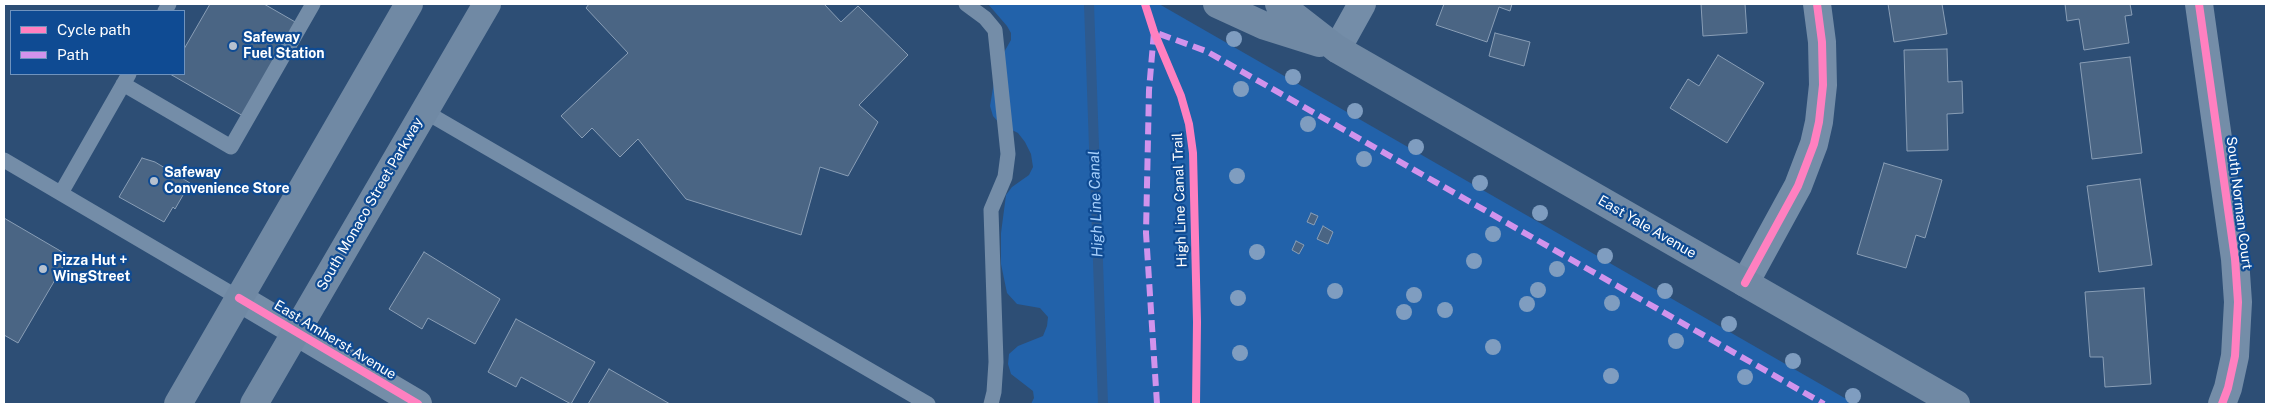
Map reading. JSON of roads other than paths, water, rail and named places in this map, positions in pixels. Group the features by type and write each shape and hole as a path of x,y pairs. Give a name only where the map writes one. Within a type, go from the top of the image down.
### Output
{"main road":[{"path":"178,404 409,4"},
{"name":"South Monaco Street Parkway","path":"254,404 487,4"},
{"name":"East Yale Avenue","path":"1217,4 1265,26 1337,49"},
{"name":"East Yale Avenue","path":"1279,4 1337,49 1956,404"}],"street":[{"path":"1337,49 1362,4"},
{"path":"1745,283 1785,213 1802,178 1814,144 1819,122 1823,85 1822,42 1817,4"},
{"name":"South Norman Court","path":"2199,4 2234,259 2238,302 2235,356 2228,388 2222,404"},
{"name":"East Amherst Avenue","path":"239,298 418,404"}],"lane":[{"path":"60,193 126,79 231,146 313,4"},
{"path":"966,4 977,11 995,30 1008,154 1005,177 991,210 996,362 995,386 991,404"},
{"path":"424,111 928,404"},
{"path":"4,160 239,298"}],"waterway":[{"name":"High Line Canal","path":"1089,4 1103,404"}],"place":[{"name":"Safeway Fuel Station","path":"233,46"},
{"name":"Safeway Convenience Store","path":"154,181"},
{"name":"Pizza Hut + WingStreet","path":"43,269"}]}
